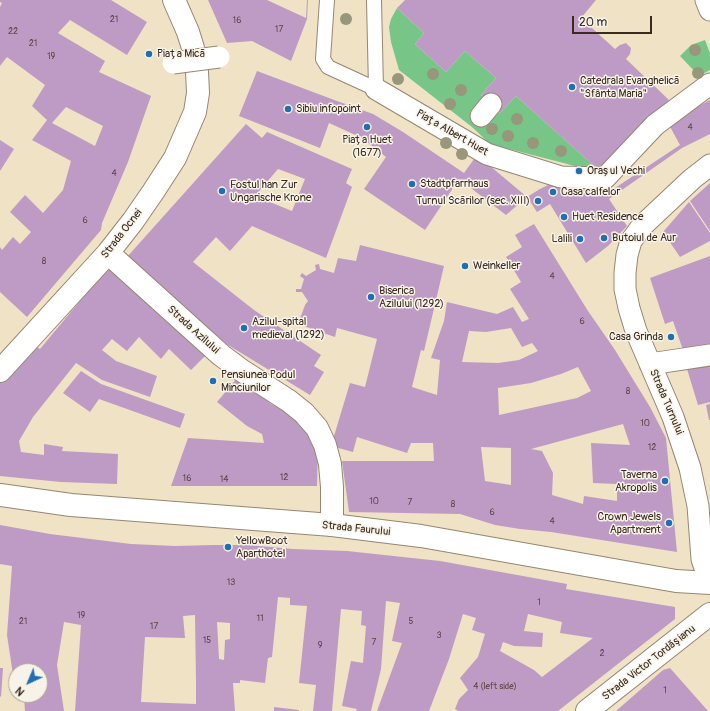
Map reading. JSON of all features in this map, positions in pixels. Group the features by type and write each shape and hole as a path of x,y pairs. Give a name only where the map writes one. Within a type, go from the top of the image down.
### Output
{"street":[{"path":"174,0 188,32 192,48"},
{"path":"706,0 710,10"},
{"path":"173,63 219,57"},
{"name":"Strada Ocnei","path":"0,371 108,253 134,221 175,158 195,112 198,93 198,72"},
{"name":"Piața Albert Huet","path":"376,89 477,122 487,154 561,177 605,178 655,125 710,84"},
{"name":"Strada Turnului","path":"710,165 692,179 642,226 631,241 627,255 625,273 625,288 636,331 673,417 690,468 698,506 702,559 710,583"},
{"name":"Strada Azilului","path":"108,253 220,354 241,370 289,401 304,413 317,428 325,445 330,464 332,487 332,526"},
{"path":"650,364 710,354"},
{"name":"Strada Faurului","path":"0,495 71,504 332,526 421,536 676,581 710,583"},
{"name":"Strada Victor Tordășianu","path":"587,711 710,614"}],"lane":[{"name":"Piața Albert Huet","path":"327,0 323,59 328,67 376,89"},
{"path":"374,0 376,89"}],"green space":[{"path":"397,8 424,33 415,44 446,72 465,51 496,78 481,95 500,113 516,96 602,173 490,144 472,127 399,70 391,42 389,27 391,19"},
{"path":"705,40 710,53 710,70 699,76 680,56 691,45"}],"building":[{"path":"0,0 111,0 147,22 127,55 70,20 58,33 105,61 99,72 151,96 128,162 102,223 101,230 27,317 0,292 0,247 2,250 13,237 20,244 31,232 10,212 25,195 43,213 63,190 71,161 32,140 47,120 32,106 45,85 7,57 0,66 0,7 2,3","holes":["66,107 103,126 95,146 52,123"]},
{"path":"208,0 267,0 306,18 308,0 307,19 291,61 252,41 227,43"},
{"name":"Catedrala Evanghelică \"Sfânta Maria\"","path":"405,0 596,0 581,18 615,49 626,43 631,48 630,54 626,59 669,100 602,173 516,96 500,113 481,95 496,78 465,51 446,72 415,44 424,33 397,8"},
{"path":"257,71 373,114 403,132 464,173 477,155 527,197 506,215 459,179 425,230 364,189 386,157 362,138 329,123 320,148 239,116"},
{"path":"710,100 710,134 682,148 609,199 627,226 608,246 586,263 550,204 537,212 527,197 558,180 565,195 574,190 598,182 606,194 680,145 668,123"},
{"path":"246,124 262,138 267,132 352,169 346,183 352,187 326,258 252,226 230,251 216,237 193,262 254,310 321,355 314,366 324,372 310,395 228,345 127,257","holes":["278,169 305,179 292,211 255,196"]},
{"path":"0,140 14,149 0,171"},
{"path":"710,183 710,231 690,201"},
{"path":"689,202 710,233 710,241 680,257 663,232"},
{"path":"534,224 588,311 615,350 650,407 666,438 677,552 551,532 495,525 460,514 349,512 342,461 434,461 433,443 411,443 407,453 357,437 353,452 331,446 350,383 365,387 377,339 337,328 335,337 298,324 308,301 302,292 296,292 296,289 301,289 304,279 300,276 302,273 306,276 316,270 315,265 319,264 320,269 334,273 338,258 356,261 360,245 444,266 424,351 421,350 412,387 437,395 440,360 431,358 444,321 447,302 497,314 513,307 522,322 529,319 510,289 521,282 506,257 522,247 515,235","holes":["511,328 522,347 532,343 538,351 519,360 498,363 462,362 469,331 486,332","578,367 591,391 577,398 499,415 498,388 531,383","623,424 630,445 591,443 593,483 617,484 617,501 584,496 583,504 552,495 553,473 542,451 531,449","481,447 511,448 511,485 485,481"]},
{"path":"710,256 710,348 684,353 673,321 665,324 650,278"},
{"path":"110,265 206,355 191,370 169,349 161,359 139,337 127,351 112,339 102,350 116,361 157,376 150,397 102,380 76,363 33,417 19,441 21,452 44,455 44,444 63,447 62,451 118,454 117,484 61,482 0,476 0,383 33,344 40,349"},
{"path":"710,364 710,402 698,405 687,369"},
{"path":"81,371 101,384 185,414 180,428 99,399 90,412 63,393"},
{"path":"238,377 271,404 299,419 318,445 317,486 171,486 188,438 264,443 262,434 247,426 217,402"},
{"path":"710,404 710,420 709,420 706,405"},
{"path":"0,525 50,534 131,544 175,546 248,545 293,549 347,551 440,561 567,584 566,589 675,607 675,619 558,711 458,711 455,709 459,699 468,690 460,678 478,657 485,634 472,630 476,618 463,614 449,659 429,711 377,711 402,643 392,641 400,603 386,601 381,669 371,711 356,711 357,709 342,706 351,661 363,663 366,626 361,625 362,611 341,609 332,711 313,711 316,685 299,683 307,606 290,605 290,598 278,597 272,657 268,658 265,683 240,680 240,683 233,683 235,711 75,711 81,625 64,622 57,665 64,711 25,711 24,703 48,703 48,663 11,663 7,635 12,566 0,564","holes":["528,614 562,622 560,633 593,638 542,677 534,670 500,651 503,642 514,646 542,647 543,633 524,631","195,615 196,704 141,702 145,637 185,638 183,616","217,622 230,623 230,639 225,640 224,660 219,659"]},
{"path":"0,668 3,668 1,697 0,696"},
{"path":"670,668 708,711 616,711 663,670"},
{"path":"274,707 299,710 299,711 274,711"}],"place":[{"name":"Piața Mică","path":"149,54"},
{"name":"Catedrala Evanghelică \"Sfânta Maria\"","path":"572,87"},
{"name":"Sibiu infopoint","path":"288,109"},
{"name":"Piața Huet (1677)","path":"367,127"},
{"name":"Orașul Vechi","path":"579,171"},
{"name":"Stadtpfarrhaus","path":"412,184"},
{"name":"Fostul han Zur Ungarische Krone","path":"222,191"},
{"name":"Casa calfelor","path":"553,192"},
{"name":"Turnul Scărilor (sec. XIII)","path":"538,201"},
{"name":"Huet Residence","path":"564,217"},
{"name":"Butoiul de Aur","path":"604,238"},
{"name":"Lalili","path":"580,239"},
{"name":"Weinkeller","path":"465,266"},
{"name":"Biserica Azilului (1292)","path":"371,297"},
{"name":"Azilul-spital medieval (1292)","path":"244,328"},
{"name":"Casa Grinda","path":"671,337"},
{"name":"Pensiunea Podul Minciunilor","path":"213,381"},
{"name":"Taverna Akropolis","path":"665,481"},
{"name":"Crown Jewels Apartment","path":"669,523"},
{"name":"YellowBoot Aparthotel","path":"228,547"}]}
